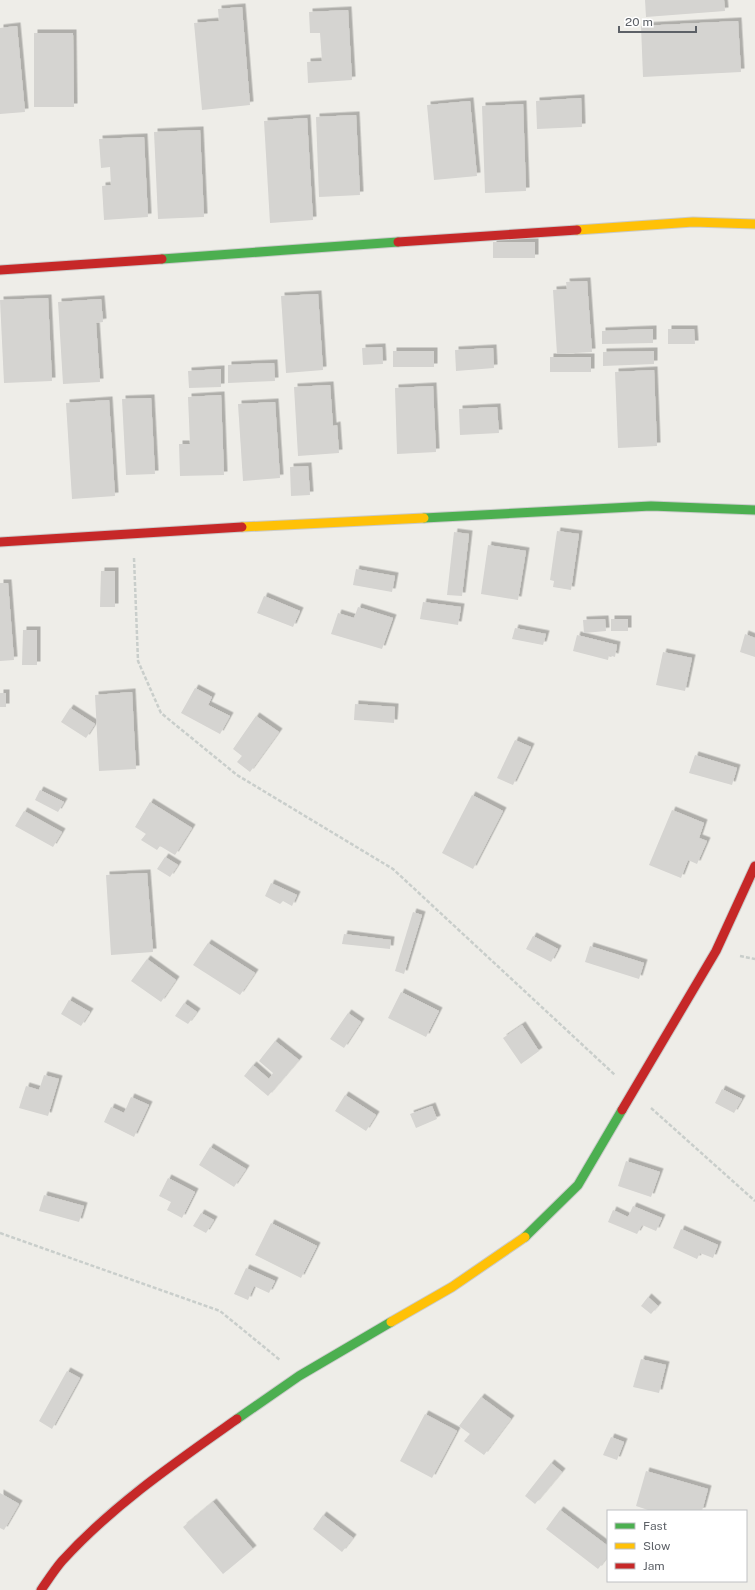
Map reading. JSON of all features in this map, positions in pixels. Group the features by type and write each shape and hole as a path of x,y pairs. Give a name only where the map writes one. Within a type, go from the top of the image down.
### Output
{"street":[{"path":"0,270 693,222 755,224"},
{"path":"0,542 133,533 650,506 755,510"},
{"path":"42,1590 62,1561 114,1510 172,1464 299,1376 452,1287 522,1239 578,1185 716,951 755,866"}],"path":[{"path":"133,533 138,661 161,713 237,775 392,869 755,1201"},
{"path":"0,1233 220,1311 299,1376"}],"building":[{"path":"645,0 724,0 725,11 646,17"},
{"path":"242,7 250,105 202,110 194,23 219,21 218,9"},
{"path":"348,10 352,80 308,83 307,62 322,61 320,33 310,33 309,12"},
{"path":"738,21 741,72 643,77 641,26"},
{"path":"17,26 25,112 0,114 0,28"},
{"path":"34,33 73,33 74,107 34,107"},
{"path":"581,98 582,127 537,129 536,101"},
{"path":"470,101 477,176 434,180 427,105"},
{"path":"523,104 526,191 485,193 482,106"},
{"path":"356,115 360,195 319,197 316,117"},
{"path":"307,118 313,220 270,223 264,121"},
{"path":"200,130 204,217 158,219 154,132"},
{"path":"144,137 148,217 104,220 102,186 111,185 110,167 101,168 99,139"},
{"path":"493,242 535,242 535,258 493,258"},
{"path":"587,281 592,352 557,354 553,290 567,289 566,282"},
{"path":"318,294 323,370 286,373 281,296"},
{"path":"48,298 52,381 4,383 0,300"},
{"path":"101,299 103,322 96,323 100,382 63,384 58,302"},
{"path":"653,329 653,343 602,344 602,331"},
{"path":"668,329 694,329 695,344 668,344"},
{"path":"382,347 383,364 363,365 362,348"},
{"path":"493,348 494,368 456,371 455,350"},
{"path":"393,351 434,351 434,367 393,367"},
{"path":"654,351 654,364 603,366 603,352"},
{"path":"550,357 591,357 591,372 550,372"},
{"path":"274,363 275,381 228,383 228,365"},
{"path":"221,369 221,387 189,388 188,371"},
{"path":"654,370 657,446 618,448 615,372"},
{"path":"330,385 333,426 337,425 339,453 298,456 294,387"},
{"path":"433,386 436,452 397,454 395,388"},
{"path":"221,395 224,475 180,476 179,444 190,444 188,397"},
{"path":"151,398 155,474 126,475 122,399"},
{"path":"109,400 115,496 72,499 66,403"},
{"path":"275,402 280,478 243,481 238,404"},
{"path":"497,407 499,433 460,435 459,409"},
{"path":"308,466 310,495 291,496 290,467"},
{"path":"557,531 579,534 571,590 553,587 554,581 550,580"},
{"path":"454,532 469,534 462,596 447,595"},
{"path":"488,545 526,551 518,600 481,594"},
{"path":"356,569 395,576 392,592 353,585"},
{"path":"101,571 115,571 115,607 100,607"},
{"path":"0,583 8,583 14,660 0,661"},
{"path":"264,596 300,611 293,627 257,613"},
{"path":"423,602 461,607 458,625 420,619"},
{"path":"358,607 393,618 382,649 331,634 338,613 354,618"},
{"path":"605,619 606,631 584,633 583,620"},
{"path":"611,619 628,619 628,631 611,631"},
{"path":"515,628 546,634 543,645 512,639"},
{"path":"23,630 37,630 37,665 22,665"},
{"path":"745,634 755,638 755,657 740,652"},
{"path":"577,635 617,645 615,657 609,655 608,660 573,651"},
{"path":"663,652 692,658 685,691 656,685"},
{"path":"195,688 212,697 208,705 230,716 220,734 181,713"},
{"path":"132,692 136,769 99,771 95,695"},
{"path":"0,693 6,693 6,707 0,707"},
{"path":"355,704 395,707 394,723 354,720"},
{"path":"70,708 95,724 86,738 61,722"},
{"path":"256,716 279,732 250,772 237,762 242,756 233,749"},
{"path":"515,740 531,747 513,785 497,778"},
{"path":"695,755 737,768 732,785 689,773"},
{"path":"40,790 64,802 58,812 35,800"},
{"path":"472,795 503,811 473,869 442,853"},
{"path":"150,802 192,828 175,855 160,846 157,850 141,840 146,834 135,827"},
{"path":"672,810 704,823 699,838 707,841 697,864 688,860 681,878 649,865"},
{"path":"24,811 62,832 53,847 15,826"},
{"path":"165,857 178,865 170,877 157,869"},
{"path":"147,873 153,952 111,955 106,875"},
{"path":"271,883 297,895 292,906 283,901 280,904 265,896"},
{"path":"413,912 422,915 404,974 395,971"},
{"path":"344,934 391,940 390,949 342,944"},
{"path":"533,936 558,949 551,962 526,949"},
{"path":"208,943 255,973 240,995 193,965"},
{"path":"590,946 644,963 639,979 585,962"},
{"path":"147,959 176,980 161,1002 131,981"},
{"path":"401,992 439,1011 426,1037 388,1018"},
{"path":"69,1000 90,1012 81,1026 61,1014"},
{"path":"184,1003 197,1012 188,1024 175,1016"},
{"path":"348,1013 361,1022 344,1048 330,1039"},
{"path":"522,1025 539,1051 521,1064 503,1038"},
{"path":"275,1041 299,1060 268,1096 244,1076 253,1065 269,1079 273,1073 259,1061"},
{"path":"44,1075 59,1079 48,1116 19,1108 26,1086 39,1090"},
{"path":"722,1089 742,1099 734,1113 715,1103"},
{"path":"345,1095 376,1115 366,1131 335,1111"},
{"path":"131,1097 149,1105 134,1137 104,1122 111,1107 124,1113"},
{"path":"432,1106 437,1119 416,1128 410,1114"},
{"path":"210,1147 246,1169 234,1187 199,1165"},
{"path":"626,1161 660,1172 651,1197 618,1186"},
{"path":"168,1178 195,1192 182,1218 167,1210 171,1202 159,1196"},
{"path":"44,1195 84,1206 79,1222 39,1211"},
{"path":"633,1206 662,1218 656,1231 642,1225 637,1234 608,1222 613,1210 628,1217"},
{"path":"201,1213 214,1220 206,1233 193,1226"},
{"path":"271,1223 317,1246 301,1278 255,1255"},
{"path":"681,1229 718,1245 713,1258 700,1253 697,1259 673,1248"},
{"path":"246,1268 275,1281 269,1293 254,1286 248,1300 234,1294"},
{"path":"648,1297 658,1306 651,1314 641,1306"},
{"path":"641,1359 666,1365 659,1393 633,1387"},
{"path":"67,1371 80,1378 52,1429 39,1421"},
{"path":"481,1397 511,1419 484,1455 464,1441 470,1434 459,1426"},
{"path":"425,1414 457,1431 432,1478 400,1461"},
{"path":"611,1437 624,1442 617,1460 603,1455"},
{"path":"551,1463 562,1472 535,1504 525,1496"},
{"path":"646,1471 708,1489 702,1510 648,1510 636,1506"},
{"path":"0,1493 19,1504 4,1530 0,1528"},
{"path":"213,1502 253,1549 223,1574 183,1527"},
{"path":"560,1510 607,1545 607,1557 598,1569 546,1529"},
{"path":"323,1515 353,1538 342,1552 313,1529"}],"traffic: fast":[{"path":"162,259 398,242"},
{"path":"424,518 651,506 755,510"},
{"path":"525,1237 578,1185 622,1110"},
{"path":"237,1419 299,1376 391,1322"}],"traffic: slow":[{"path":"577,230 693,222 755,224"},
{"path":"242,527 424,518"},
{"path":"391,1322 452,1287 525,1237"}],"traffic: jam":[{"path":"398,242 577,230"},
{"path":"0,270 162,259"},
{"path":"0,542 242,527"},
{"path":"622,1110 716,951 755,866"},
{"path":"41,1590 62,1561 102,1521 146,1485 237,1419"}]}
